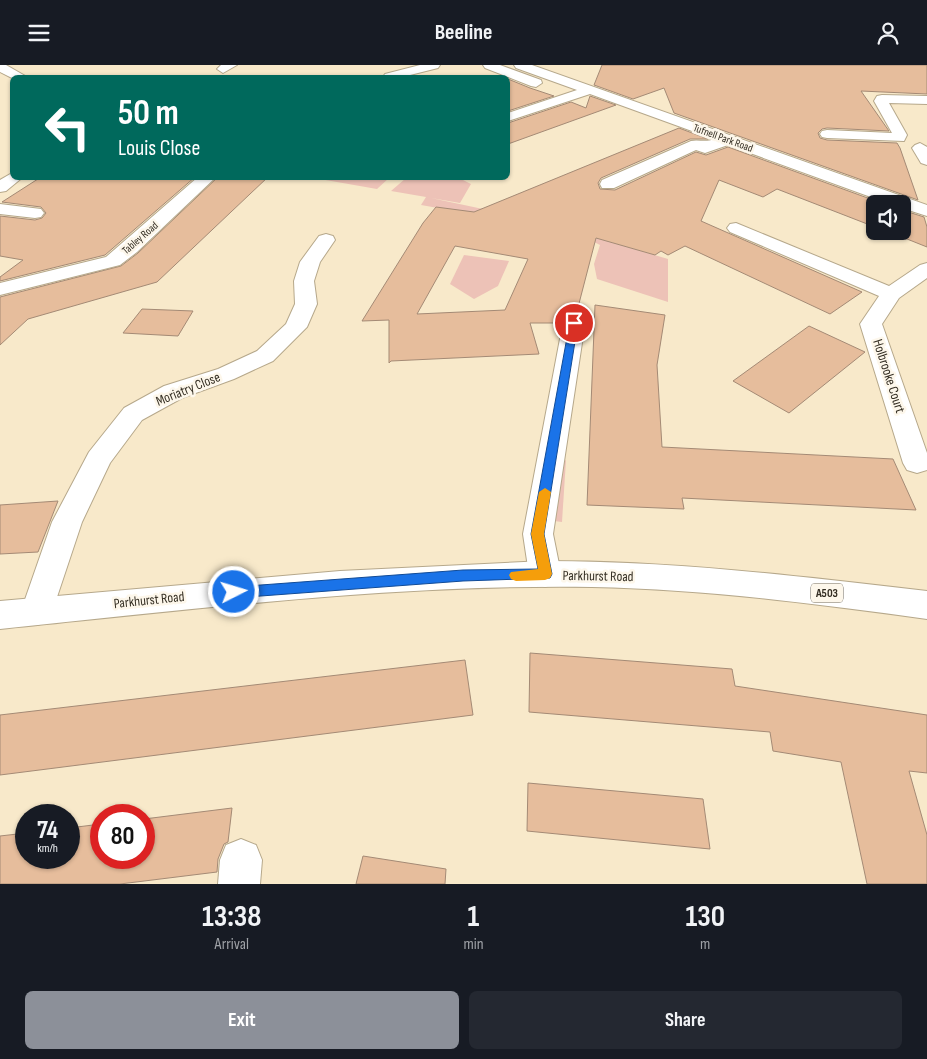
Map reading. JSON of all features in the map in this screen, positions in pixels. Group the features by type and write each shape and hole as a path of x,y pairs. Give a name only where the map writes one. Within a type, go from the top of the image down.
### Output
{"main road":[{"path":"387,75 405,65"},
{"path":"396,75 434,65"},
{"path":"489,65 650,126"},
{"name":"Tufnell Park Road","path":"520,65 927,211"},
{"path":"2,69 16,75"},
{"path":"510,116 590,90"},
{"path":"827,134 899,138 900,135 881,101 882,99 927,100"},
{"path":"675,136 705,148 727,139"},
{"path":"608,185 696,144"},
{"path":"0,187 10,180"},
{"name":"Tabley Road","path":"0,289 113,261 130,248 205,180"},
{"path":"0,209 35,213"},
{"path":"736,229 891,293"},
{"name":"Moriatry Close","path":"37,611 67,522 99,459 133,414 173,392 226,374 266,356 296,327 306,303 304,281 310,262 326,240"},
{"name":"Holbrooke Court","path":"917,463 871,323 891,293 927,269"},
{"path":"545,574 538,534 574,323"},
{"name":"Parkhurst Road","path":"0,615 342,584 463,576 545,574 727,581 927,605"}],"shaded area":[{"path":"325,180 387,180 377,189"},
{"path":"404,180 463,180 471,184 460,203 431,198 545,222 529,224 421,205 426,197 391,191"},
{"path":"597,238 668,259 668,302 597,279 594,264 600,245 594,242"},
{"path":"464,255 509,261 498,286 474,299 450,284"},
{"path":"566,460 562,522 554,521 561,463"}],"building":[{"path":"602,65 927,65 927,94 861,91 889,131 827,128 822,129 818,133 820,138 827,140 897,143 918,200 911,198 911,195 904,195 674,113 664,88 633,99 594,85"},
{"path":"510,80 530,88 554,96 510,110"},
{"path":"590,96 616,105 510,143 510,122 571,102 586,108"},
{"path":"679,128 708,139 690,139 601,178 598,183 600,189 615,190 696,152 706,155 728,147 866,197 866,224 777,189 763,197 719,180 701,221 862,292 830,314 685,246 668,255 661,251 655,255 596,238 576,315 566,316 561,323 530,323 539,354 391,361 389,363 389,320 362,321 423,223 436,207 474,212","holes":["455,246 528,259 505,310 417,314"]},
{"path":"36,180 192,180 105,255 0,281 0,277 23,260 0,256 0,216 35,220 42,218 46,213 41,207 2,202"},
{"path":"215,180 265,180 157,282 28,319 0,345 0,297 121,266 138,253"},
{"path":"911,213 924,217 927,227 927,247 910,240"},
{"path":"595,305 665,315 657,365 662,447 893,459 916,510 682,498 684,509 587,505"},
{"path":"142,309 193,311 178,336 123,333"},
{"path":"809,326 865,352 789,413 733,381"},
{"path":"58,501 38,552 0,554 0,505"},
{"path":"530,653 732,669 735,686 927,715 927,773 909,771 927,835 927,884 867,884 841,762 773,751 770,732 529,712"},
{"path":"465,660 473,715 0,775 0,715"},
{"path":"528,783 703,799 710,849 527,831"},
{"path":"232,808 228,842 224,844 218,859 217,872 120,884 0,884 0,836 15,834 15,869 80,869 80,827 90,825 90,869 155,869 155,818"},
{"path":"363,856 446,869 445,884 356,884"}],"slow traffic":[{"path":"516,575 545,574 538,534 545,492"}],"route":[{"path":"234,592 463,576 545,574 538,534 574,323"}]}
